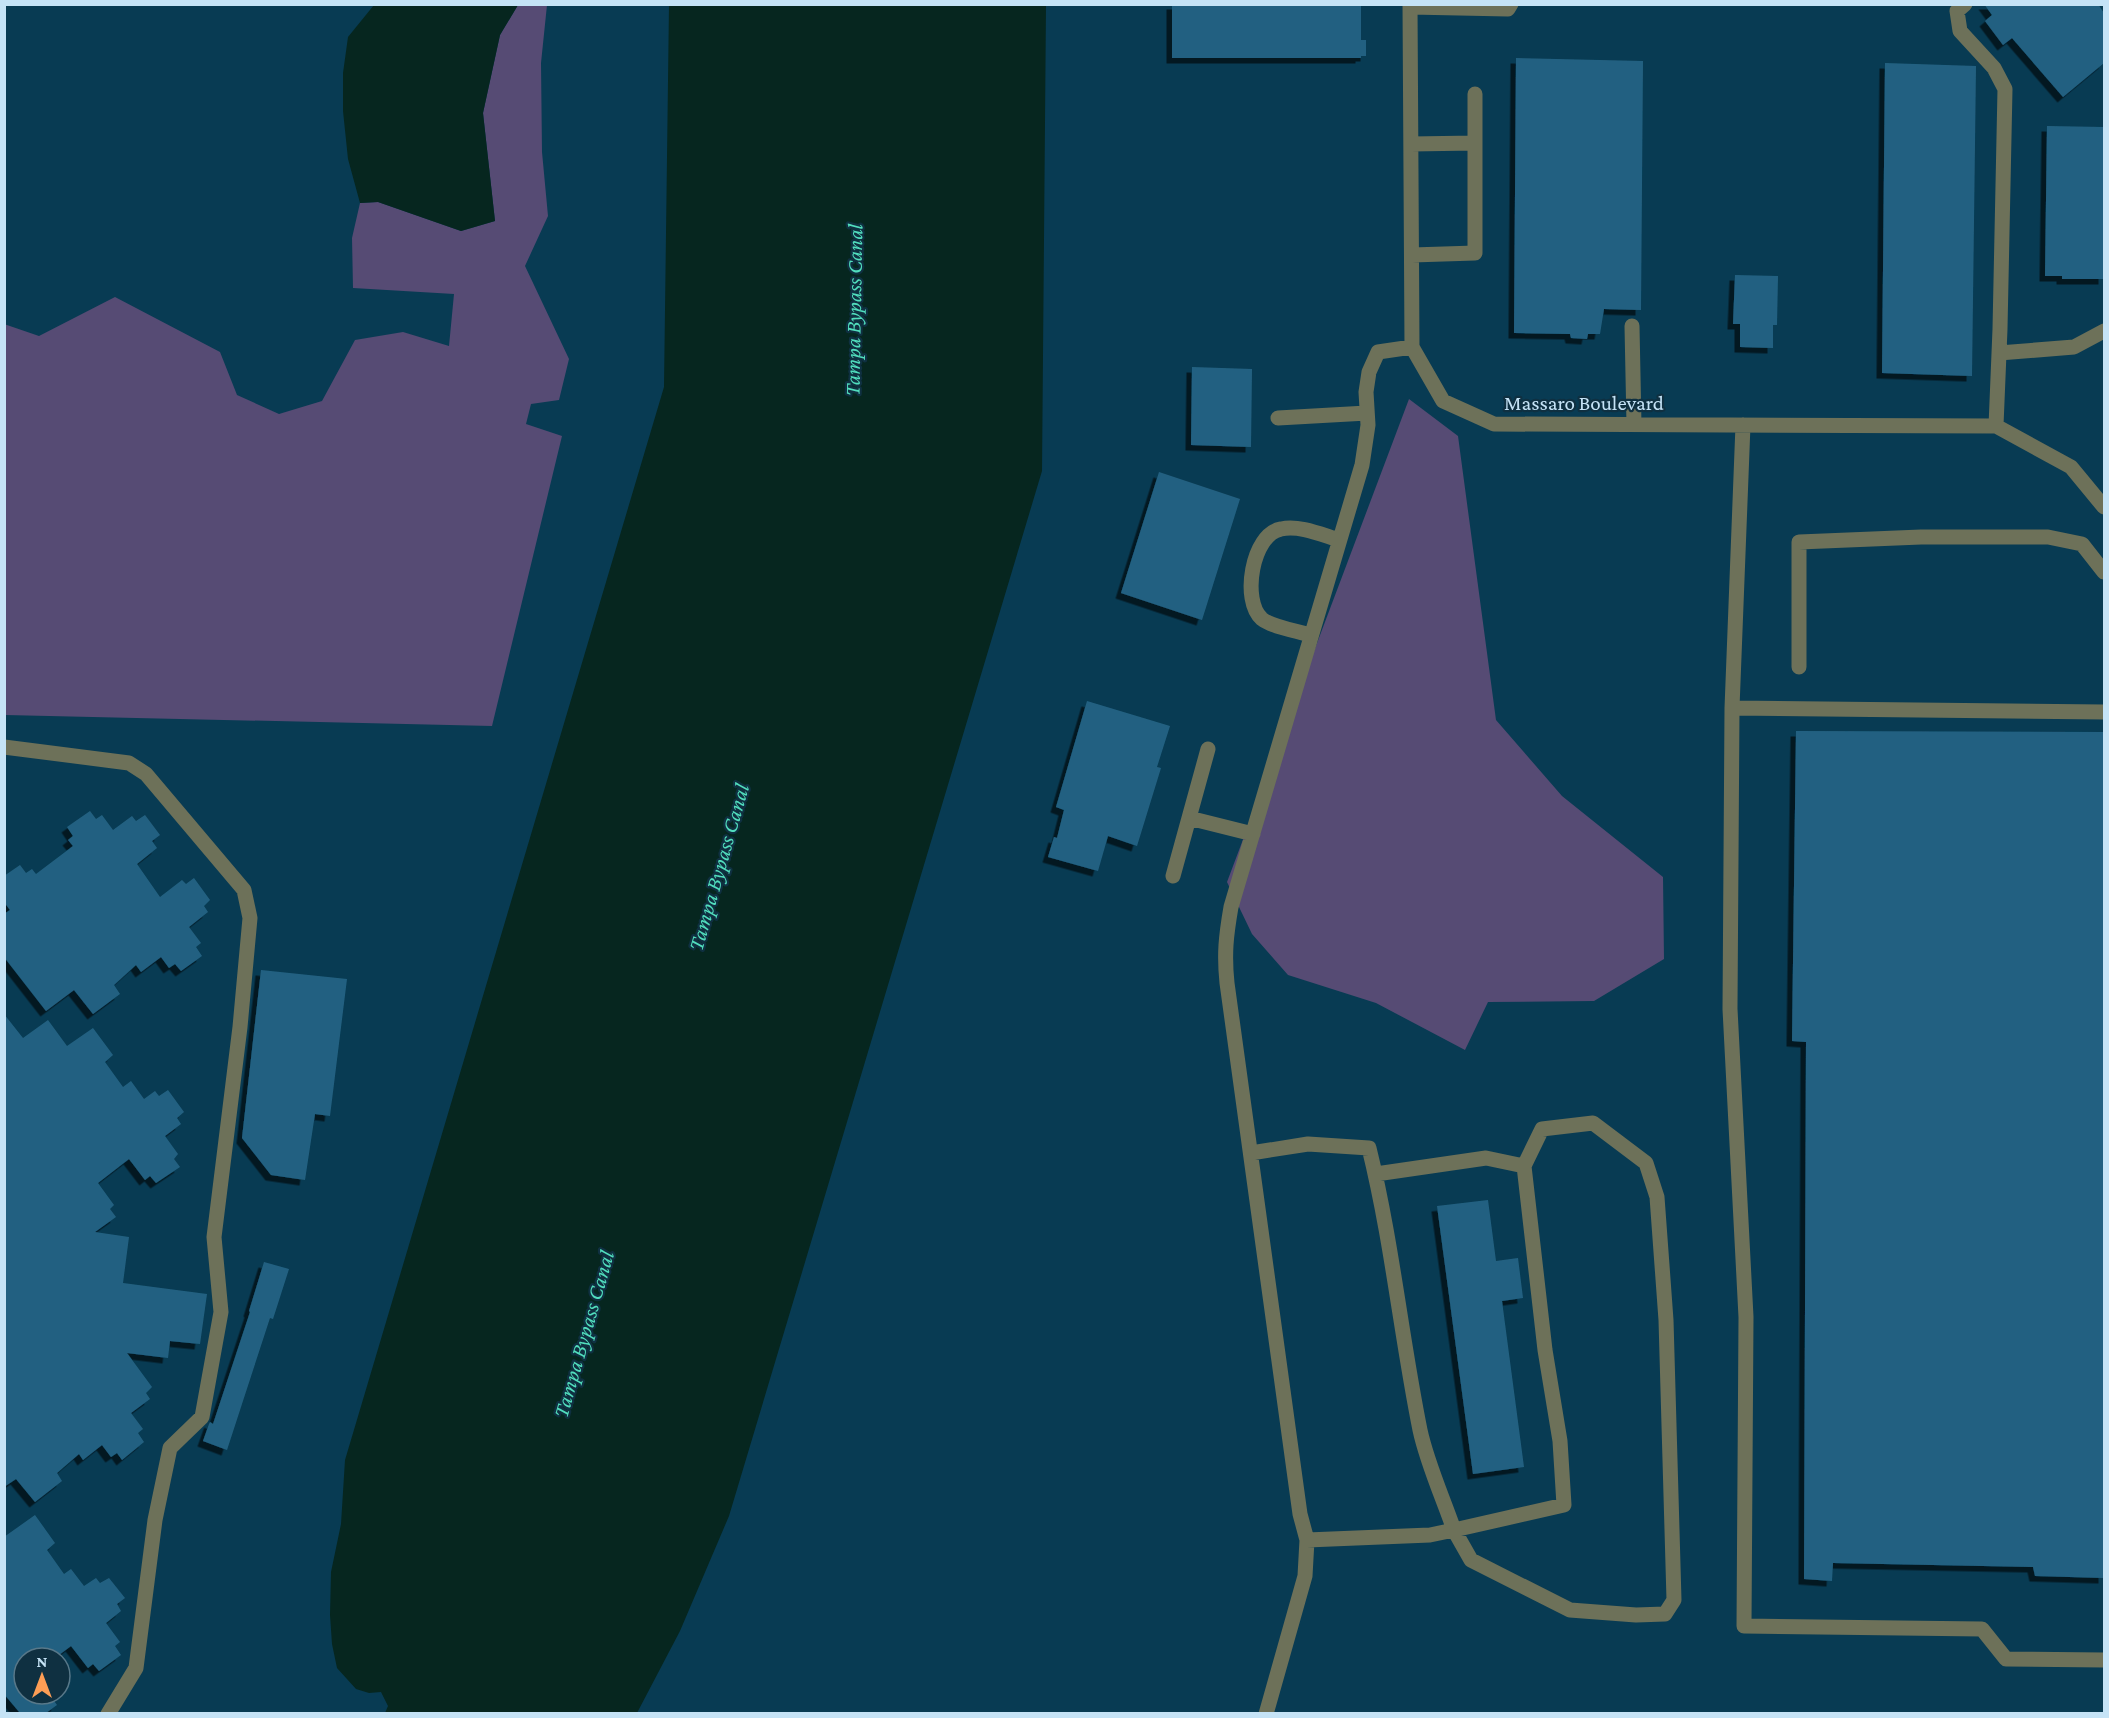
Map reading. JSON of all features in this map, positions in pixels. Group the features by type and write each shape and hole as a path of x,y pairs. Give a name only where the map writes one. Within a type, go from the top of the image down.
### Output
{"street":[{"path":"1410,6 1508,9 1511,4"},
{"path":"1965,4 1958,11 1960,31 1994,68 2005,89 1996,426"},
{"name":"Massaro Boulevard","path":"1410,6 1412,347 1443,401 1494,424 1996,426 2071,467 2104,507"},
{"path":"1412,255 1475,254 1475,94"},
{"path":"1411,144 1475,143"},
{"path":"1632,326 1634,425"},
{"path":"1999,353 2074,347 2104,331"},
{"path":"1266,1713 1305,1576 1307,1540 1300,1514 1224,955 1231,907 1362,465 1368,425 1366,392 1369,372 1378,352 1412,347"},
{"path":"1278,418 1367,413"},
{"path":"1743,425 1732,708 1730,1009 1746,1317 1744,1626 1982,1629 2006,1659 2104,1660"},
{"path":"1310,635 1264,621 1256,613 1251,589 1253,567 1258,549 1266,536 1280,529 1298,529 1339,540"},
{"path":"1799,667 1799,542 1921,537 2048,537 2082,544 2104,572"},
{"path":"1732,708 2104,712"},
{"path":"4,747 129,763 146,774 244,890 250,918 240,1027 214,1238 221,1312 202,1417 170,1448 155,1520 136,1668 108,1713"},
{"path":"1173,876 1208,749"},
{"path":"1189,819 1252,834"},
{"path":"1251,1153 1308,1144 1370,1148 1382,1198 1396,1294 1421,1433 1454,1530 1471,1560 1570,1610 1636,1616 1665,1614 1674,1600 1666,1320 1657,1197 1646,1163 1593,1123 1542,1129 1524,1166 1545,1350 1560,1441 1564,1505 1454,1530 1430,1535 1307,1540"},
{"path":"1376,1174 1486,1158 1524,1166"}],"shaded area":[{"path":"518,5 547,5 541,63 542,152 548,216 525,266 569,359 559,400 531,404 526,424 562,436 492,726 5,715 4,324 39,336 115,297 220,352 237,395 279,414 322,401 355,340 403,332 449,346 454,294 353,288 352,238 360,203 378,202 461,231 495,221 483,113 500,35"},
{"path":"1409,399 1458,436 1496,720 1562,796 1663,877 1664,959 1594,1001 1488,1002 1465,1050 1376,1003 1288,975 1252,934 1227,882"}],"water":[{"path":"374,5 518,5 500,35 483,113 495,221 461,231 378,202 360,203 348,159 343,111 343,73 348,37"},
{"name":"Tampa Bypass Canal","path":"669,5 1046,5 1042,471 729,1516 680,1631 637,1713 385,1713 388,1706 381,1692 369,1693 356,1689 337,1668 332,1644 331,1572 341,1524 345,1460 664,387"}],"building":[{"path":"1172,4 1361,4 1361,40 1366,40 1366,56 1361,56 1361,58 1172,58"},
{"path":"1984,4 2098,4 2104,13 2104,63 2063,97 2012,38 2003,45 1985,21 1992,15"},
{"path":"1516,58 1643,61 1641,310 1604,309 1600,334 1588,334 1587,339 1571,338 1570,334 1514,333"},
{"path":"1885,63 1976,66 1972,376 1882,373"},
{"path":"2047,126 2104,127 2104,279 2062,279 2062,276 2045,276"},
{"path":"1735,275 1778,276 1777,325 1773,325 1773,348 1740,347 1740,324 1733,324"},
{"path":"1192,367 1252,369 1251,447 1191,445"},
{"path":"1159,472 1240,499 1202,620 1121,593"},
{"path":"1087,701 1170,726 1157,767 1161,768 1137,846 1108,836 1098,871 1048,857 1054,837 1057,838 1064,810 1056,807"},
{"path":"1796,731 2104,732 2104,1578 2035,1576 2033,1567 1833,1563 1832,1581 1804,1579 1806,1042 1792,1041"},
{"path":"90,811 96,819 102,815 113,830 132,816 136,821 145,815 160,835 152,841 157,848 137,864 160,897 182,880 186,884 194,878 210,900 204,906 208,912 189,927 201,943 196,947 202,956 181,971 175,964 169,968 161,957 141,972 136,965 114,985 120,994 93,1014 74,990 46,1011 4,957 4,914 10,910 4,902 4,876 20,865 26,873 32,869 36,874 73,846 68,840 73,836 67,827"},
{"path":"261,970 347,979 330,1116 315,1114 305,1180 271,1175 242,1138"},
{"path":"4,1014 23,1038 48,1020 67,1046 93,1028 113,1055 105,1062 123,1087 131,1081 144,1099 155,1091 159,1096 168,1090 184,1112 177,1118 181,1124 165,1136 178,1154 174,1159 180,1167 156,1183 150,1176 145,1180 129,1159 98,1183 114,1205 110,1209 116,1217 95,1232 129,1237 123,1283 207,1294 200,1344 170,1341 168,1358 127,1353 152,1387 146,1393 150,1399 131,1413 143,1429 138,1433 144,1442 122,1460 117,1453 111,1457 102,1445 83,1460 79,1454 57,1473 62,1481 35,1502 16,1479 4,1487"},
{"path":"1488,1200 1496,1261 1518,1258 1523,1298 1502,1301 1524,1467 1473,1474 1437,1206"},
{"path":"264,1262 289,1269 273,1319 270,1318 227,1450 203,1441 210,1422 213,1424"},
{"path":"35,1515 55,1543 47,1550 64,1574 71,1569 84,1586 96,1578 100,1583 109,1578 125,1598 117,1604 121,1611 106,1623 120,1642 115,1646 121,1655 99,1671 93,1664 88,1668 72,1646 12,1646 12,1704 4,1694 4,1537"},
{"path":"14,1706 56,1706 46,1713 20,1713"}]}
